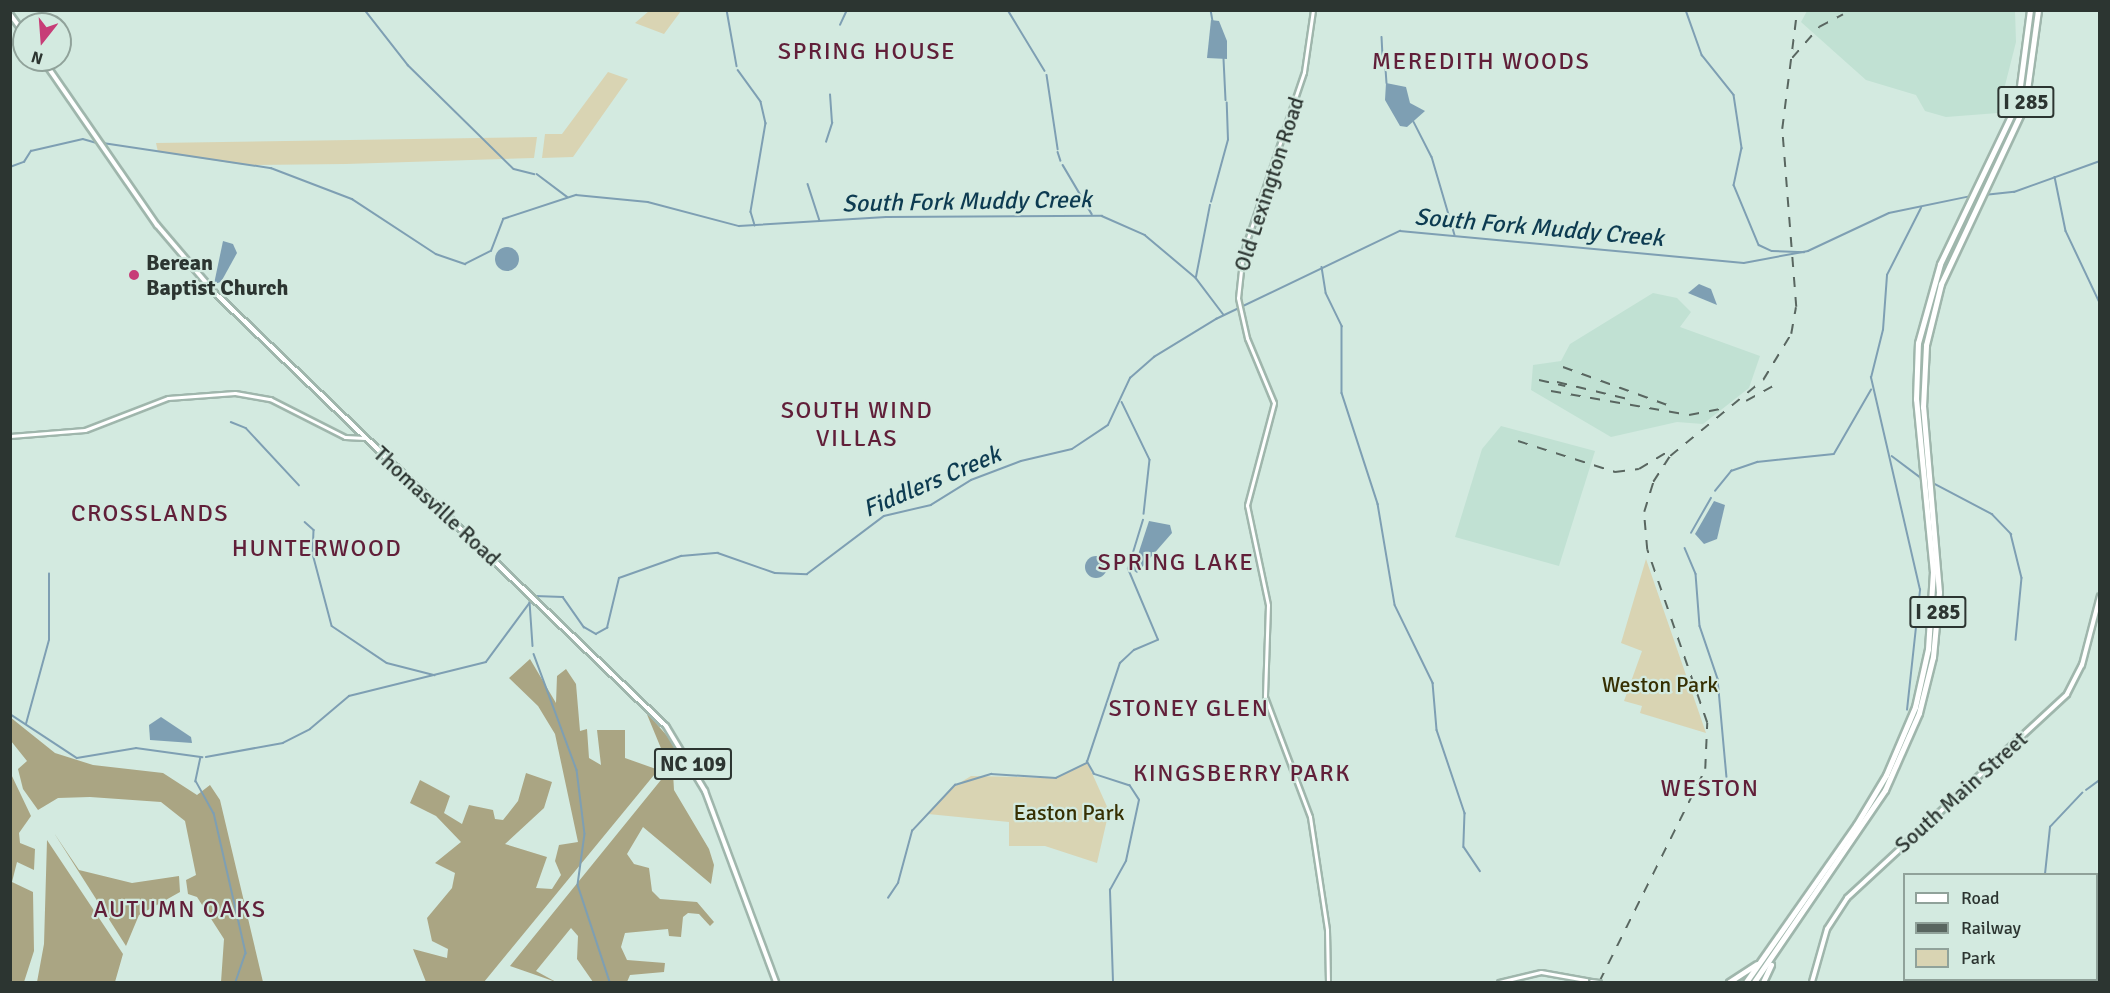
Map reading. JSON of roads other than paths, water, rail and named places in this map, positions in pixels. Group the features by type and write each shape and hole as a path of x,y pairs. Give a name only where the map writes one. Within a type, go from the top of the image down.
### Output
{"highway":[{"name":"I 285","path":"1746,982 1769,952 1886,775 1920,688 1933,572 1916,399 1917,353 1932,284 2018,100 2030,10"},
{"name":"I 285","path":"1754,982 1780,948 1885,790 1911,735 1929,678 1939,570 1923,407 1924,355 1941,284 1989,186 2025,105 2038,10"},
{"path":"1763,982 1780,948"},
{"path":"1729,982 1769,952"}],"main road":[{"name":"Thomasville Road","path":"51,72 182,257 365,438 634,693 683,747 705,791 776,982"},
{"name":"South Main Street","path":"1812,982 1827,929 1847,898 2067,694 2082,665 2100,596"}],"street":[{"name":"Old Lexington Road","path":"1313,10 1304,72 1243,252 1238,298 1240,316 1274,403 1247,506 1268,605 1265,697 1310,817 1328,930 1328,982"},
{"path":"10,436 86,430 168,398 235,393 270,399 345,437 365,438"},
{"path":"1499,982 1541,972 1599,982"}],"water":[{"path":"1211,20 1219,21 1227,41 1227,59 1207,58"},
{"path":"1386,83 1406,87 1410,103 1425,111 1407,127 1400,126 1385,100"},
{"path":"223,241 233,244 237,253 221,282 214,284"},
{"path":"507,247 512,248 518,254 518,264 512,270 507,271 502,270 496,264 495,259 496,254 502,248"},
{"path":"1699,284 1711,289 1717,305 1688,293"},
{"path":"1714,501 1725,505 1717,539 1704,544 1695,534"},
{"path":"1149,521 1170,525 1172,533 1137,573 1133,570"},
{"path":"1096,556 1104,559 1107,567 1104,575 1096,578 1088,575 1085,567 1088,559"},
{"path":"161,717 191,737 192,743 150,740 149,725"}],"waterway":[{"path":"365,10 408,65 514,169 534,174"},
{"path":"727,10 737,66"},
{"path":"840,25 847,10"},
{"path":"1008,10 1045,71"},
{"path":"1211,10 1213,21"},
{"path":"1686,10 1702,55 1734,95 1742,148 1734,185 1759,245 1772,251 1804,252"},
{"path":"1382,37 1383,57"},
{"path":"1224,59 1226,100"},
{"path":"1386,69 1387,83"},
{"path":"738,70 761,102 766,123 751,212 755,225"},
{"path":"1047,75 1058,149"},
{"path":"826,142 832,123 830,95"},
{"path":"1211,202 1228,140 1227,103"},
{"path":"1414,122 1432,157 1455,235"},
{"name":"South Fork Muddy Creek","path":"10,167 24,162 31,151 83,139 97,143"},
{"name":"South Fork Muddy Creek","path":"103,143 271,168 352,199 436,254 465,264 491,251 503,219 576,195 648,202 739,226 886,217 1102,216 1145,235 1196,278 1224,315"},
{"path":"1058,152 1061,161"},
{"name":"South Fork Muddy Creek","path":"1984,195 2014,192 2100,161"},
{"path":"1063,165 1092,214"},
{"path":"537,174 567,197"},
{"path":"2055,177 2066,231 2100,303"},
{"path":"808,184 820,220"},
{"name":"Fiddlers Creek","path":"535,596 563,597 584,627 596,634 607,628 619,578 681,556 718,553 775,573 807,574 884,516 931,505 971,480 1021,461 1072,449 1108,425 1130,378 1154,357 1216,319 1400,231 1744,263 1808,251 1889,213 1971,196"},
{"path":"1196,277 1210,205"},
{"path":"1907,710 1920,590 1871,378 1883,330 1887,275 1921,208"},
{"path":"1322,267 1326,293 1342,326 1342,393 1378,504 1395,605 1433,683 1437,730 1465,813 1464,847 1480,871"},
{"path":"2099,344 2100,340"},
{"path":"1715,491 1731,471 1757,462 1834,454 1871,390"},
{"path":"1122,402 1150,460 1144,514"},
{"path":"231,422 246,428 299,485"},
{"path":"1892,456 1921,478"},
{"path":"1933,483 1992,514 2011,534 2022,578 2016,640"},
{"path":"1691,533 1711,498"},
{"path":"1113,982 1110,890 1126,861 1139,800 1130,786 1094,774 1087,762 1120,663 1134,650 1158,640 1128,569 1143,520"},
{"path":"305,522 314,530 313,554 332,626 387,663 434,675"},
{"path":"1685,548 1696,574 1700,626 1718,679 1727,777"},
{"path":"26,724 49,640 49,574"},
{"name":"Fiddlers Creek","path":"206,757 283,743 310,729 349,696 486,662 531,601"},
{"path":"530,602 533,646"},
{"path":"534,654 577,770 585,834 578,885 610,982"},
{"name":"Fiddlers Creek","path":"10,714 77,758 136,748 202,757"},
{"path":"201,757 196,781 214,813 246,953 236,982"},
{"path":"888,898 898,883 912,831 955,785 991,774 1056,778 1087,763"},
{"path":"2086,790 2100,780"},
{"path":"2045,873 2050,827 2082,793"}],"railway":[{"path":"1599,982 1705,769 1707,723 1647,550 1644,512 1653,482 1670,456 1763,380 1791,334 1796,307 1782,129 1797,10"},
{"path":"1792,58 1819,27 1843,14"},
{"path":"1563,367 1670,406"},
{"path":"1539,380 1565,386"},
{"path":"1557,382 1632,400"},
{"path":"1746,401 1780,382"},
{"path":"1551,391 1689,415 1721,409"},
{"path":"1518,441 1615,472 1639,469 1669,451"}],"place":[{"name":"Berean Baptist Church","path":"134,275"}],"district":[{"name":"SPRING HOUSE","path":"867,52"},
{"name":"MEREDITH WOODS","path":"1481,62"},
{"name":"SOUTH WIND VILLAS","path":"857,425"},
{"name":"CROSSLANDS","path":"150,514"},
{"name":"HUNTERWOOD","path":"317,549"},
{"name":"SPRING LAKE","path":"1176,563"},
{"name":"STONEY GLEN","path":"1189,709"},
{"name":"KINGSBERRY PARK","path":"1242,774"},
{"name":"WESTON","path":"1710,789"},
{"name":"AUTUMN OAKS","path":"180,910"}],"park label":[{"name":"Weston Park","path":"1660,685"},
{"name":"Easton Park","path":"1069,813"}]}
